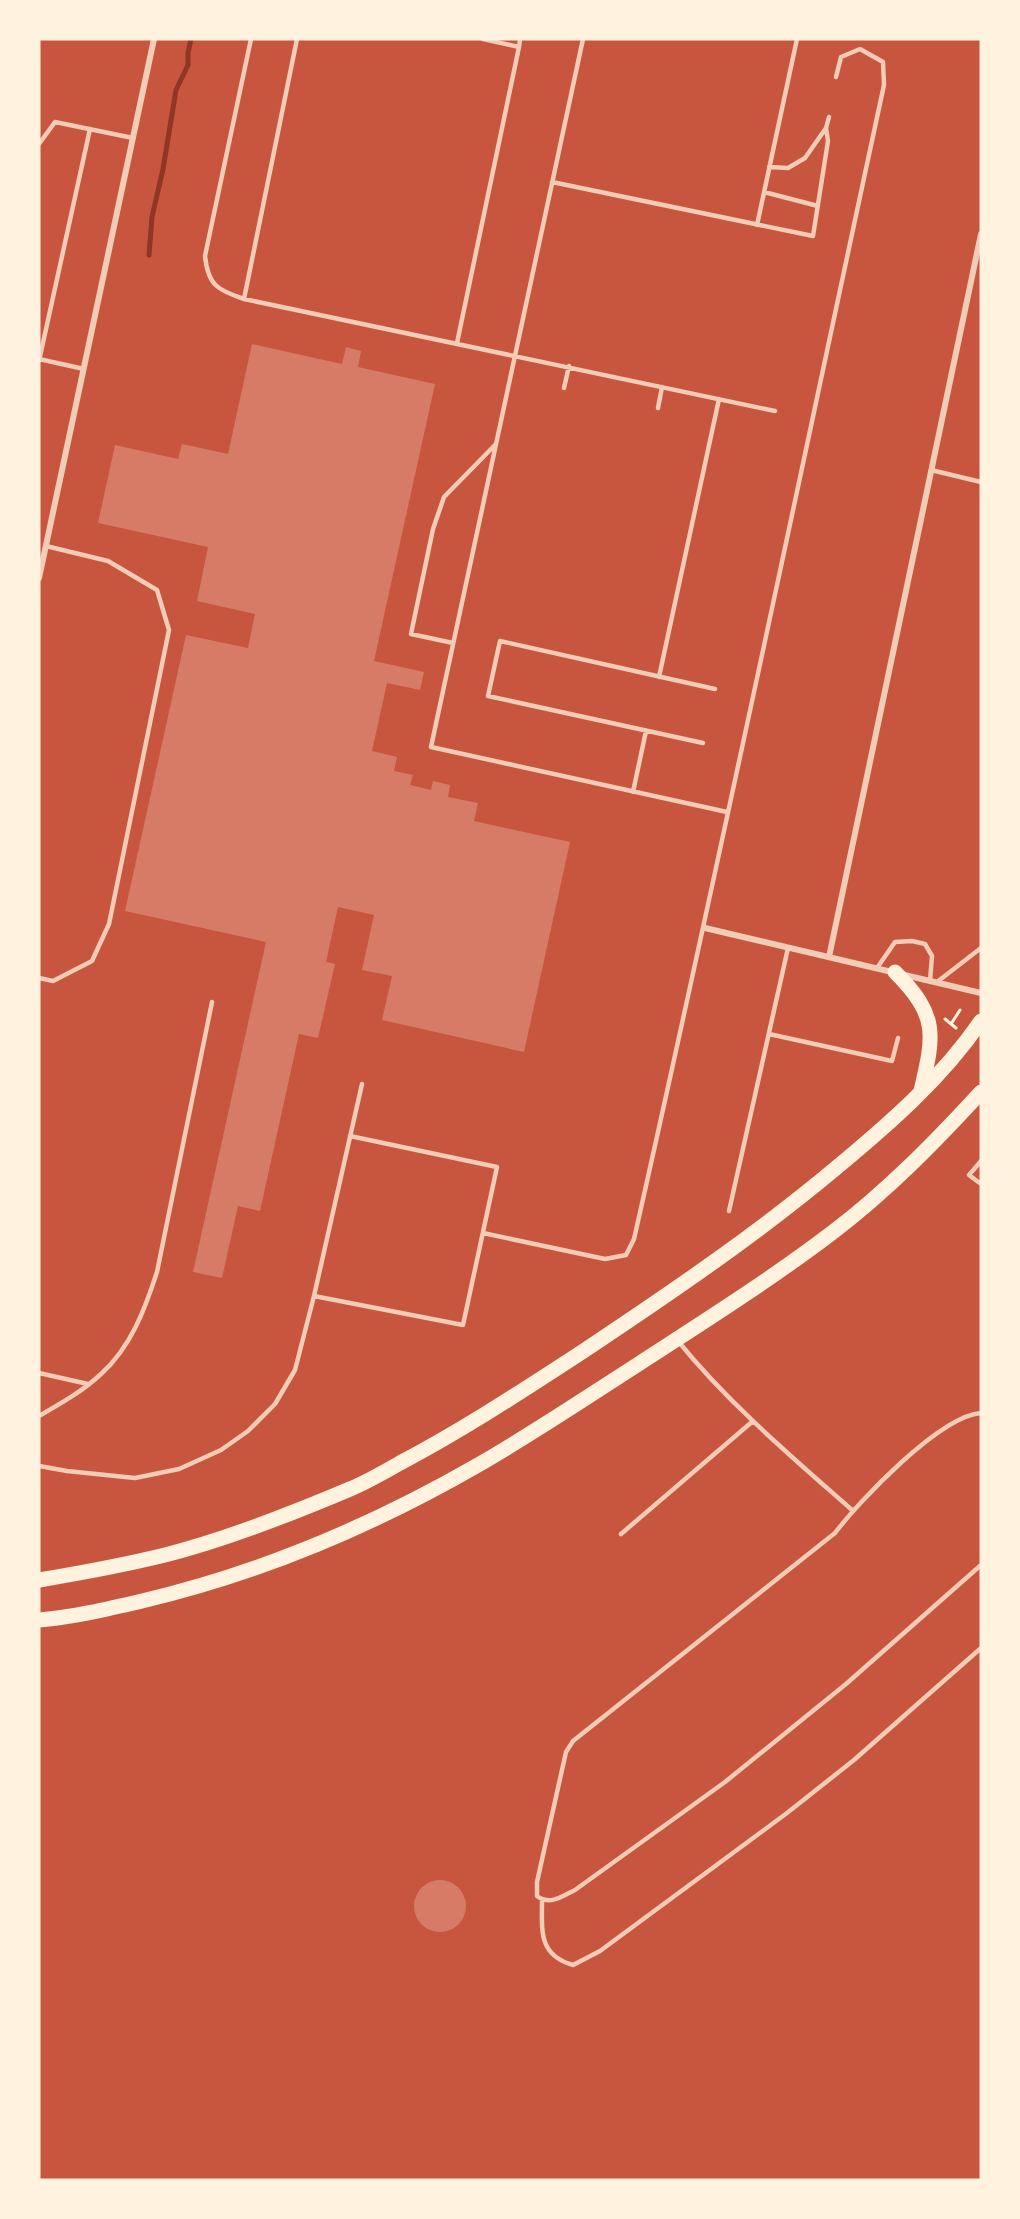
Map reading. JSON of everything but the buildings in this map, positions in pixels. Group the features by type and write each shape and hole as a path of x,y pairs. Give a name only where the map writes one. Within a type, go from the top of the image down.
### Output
{"main road":[{"path":"895,972 917,996 928,1019 931,1038 929,1058 920,1093"},
{"path":"39,1580 167,1555 256,1527 353,1488 420,1453 509,1400 703,1269 799,1199 874,1137 920,1093 964,1046 981,1021"},
{"path":"39,1620 110,1608 201,1587 300,1553 405,1505 478,1466 774,1276 835,1231 882,1192 981,1092"}],"street":[{"path":"39,578 154,39"},
{"path":"829,957 981,234"},
{"path":"705,928 981,993"}],"lane":[{"path":"251,39 205,256 206,272 212,283 223,292 244,299 775,411"},
{"path":"244,299 297,39"},
{"path":"483,39 519,47"},
{"path":"457,343 520,39"},
{"path":"583,39 431,747 727,812"},
{"path":"757,225 797,39"},
{"path":"483,1233 605,1259 626,1255 634,1239 705,928 735,773 884,86 883,62 860,49 841,57 836,77"},
{"path":"769,167 788,168 805,158 826,128 829,117"},
{"path":"39,144 55,123 134,138"},
{"path":"552,182 813,236 828,141 826,128"},
{"path":"84,369 39,360 90,129"},
{"path":"764,192 818,206"},
{"path":"564,388 569,366"},
{"path":"658,408 662,387"},
{"path":"659,676 719,399"},
{"path":"453,643 411,634 433,529 444,497 496,444"},
{"path":"931,470 981,482"},
{"path":"39,978 53,981 92,961 109,924 168,630 157,590 108,561 46,546"},
{"path":"703,743 488,696 500,641 715,689"},
{"path":"633,792 646,731"},
{"path":"877,968 895,942 912,941 926,944 932,956 934,981"},
{"path":"729,1211 788,948"},
{"path":"934,981 981,948"},
{"path":"39,1416 70,1398 102,1374 128,1342 145,1309 154,1281 212,1002"},
{"path":"769,1034 892,1061 898,1038"},
{"path":"39,1466 135,1478 179,1469 221,1450 248,1431 275,1404 295,1370 362,1084"},
{"path":"314,1296 463,1325 497,1167 350,1136"},
{"path":"981,1161 969,1174 981,1184"},
{"path":"677,1339 698,1365 753,1421 852,1510"},
{"path":"39,1373 88,1384"},
{"path":"981,1413 973,1413 939,1432 852,1510 835,1533 573,1741 566,1752 537,1882 537,1896 542,1901 554,1901 575,1890 725,1782 846,1684 981,1565"},
{"path":"621,1534 753,1421"},
{"path":"542,1901 542,1939 550,1952 561,1962 573,1965 600,1951 804,1800 854,1760 981,1648"}],"path":[{"path":"951,1024 960,1010"},
{"path":"944,1018 957,1029"}],"waterway":[{"path":"149,255 152,217 163,169 176,90 188,65 191,39"}]}
